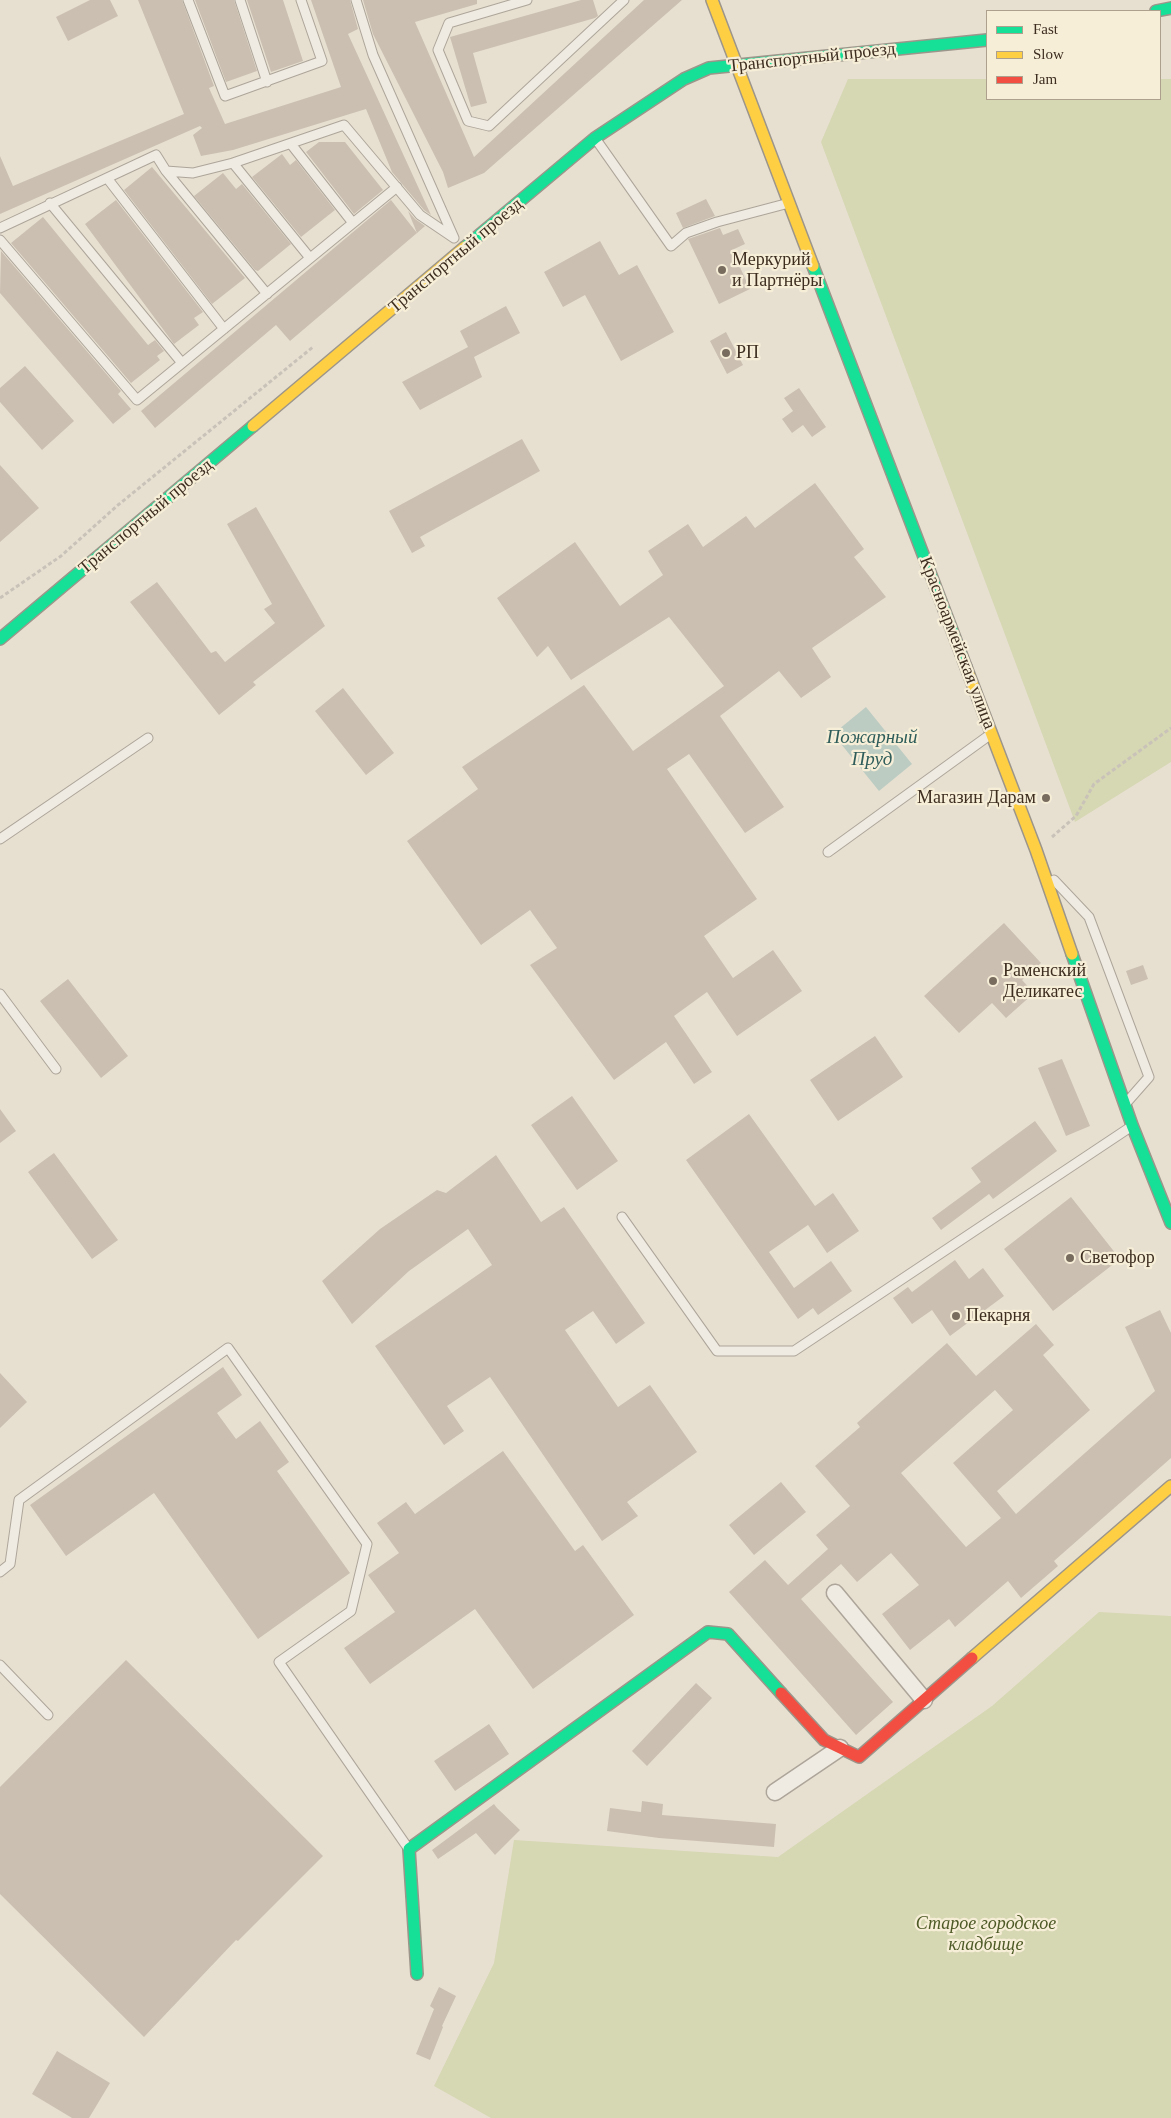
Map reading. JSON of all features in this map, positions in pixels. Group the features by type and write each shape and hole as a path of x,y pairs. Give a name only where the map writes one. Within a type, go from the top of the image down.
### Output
{"street":[{"name":"Красноармейская улица","path":"712,0 1036,850 1132,1125 1171,1223"},
{"name":"Транспортный проезд","path":"0,639 595,138 684,80 709,68 737,64 770,63 986,40"},
{"path":"417,1974 409,1849 708,1632 728,1634 824,1740 859,1757 1171,1486"},
{"path":"835,1593 924,1700"},
{"path":"775,1792 840,1748"}],"lane":[{"path":"188,0 225,96 322,61 302,0"},
{"path":"240,0 268,82"},
{"path":"356,0 373,55 454,238 464,250"},
{"path":"527,0 449,23 438,50 468,122 489,126 624,0"},
{"path":"166,171 193,173 233,163 344,125 420,216 454,238"},
{"path":"595,138 671,246 686,233 717,222 789,203"},
{"path":"291,144 353,223"},
{"path":"0,228 156,155 166,171 267,294"},
{"path":"233,163 310,258"},
{"path":"107,178 224,329"},
{"path":"0,240 137,400 397,187"},
{"path":"50,203 182,363"},
{"path":"828,852 992,734"},
{"path":"0,839 148,738"},
{"path":"1042,868 1089,917 1148,1077 1125,1104"},
{"path":"0,994 56,1070"},
{"path":"622,1217 717,1351 794,1351 1132,1125"},
{"path":"0,1572 10,1564 19,1500 228,1348 367,1544 351,1610 279,1662 409,1849"},
{"path":"0,1664 48,1715"}],"path":[{"path":"1036,850 1076,816 1094,784 1171,728"}],"green space":[{"path":"848,79 986,79 986,100 1161,100 1161,79 1171,79 1171,762 1075,822 821,142"},
{"name":"Старое городское кладбище","path":"1099,1612 1171,1616 1171,2118 491,2118 434,2086 494,1963 514,1840 778,1857 992,1706"}],"water":[{"name":"Пожарный Пруд","path":"866,707 912,764 879,791 833,734"}],"building":[{"path":"90,0 110,0 118,16 68,41 56,17"},
{"path":"138,0 182,0 214,86 209,88 225,124 341,87 311,0 350,0 358,29 348,34 431,215 424,210 392,172 366,109 233,150 201,156 193,135 202,128 200,126 0,214 0,156 13,186 184,114"},
{"path":"195,0 234,0 257,71 226,82"},
{"path":"247,0 283,0 303,61 271,72"},
{"path":"363,0 477,0 477,4 415,22 474,157 644,0 682,0 484,173 448,188 443,172 373,34"},
{"path":"581,0 593,0 598,16 473,53 487,103 471,107 450,37"},
{"path":"319,142 345,142 383,190 354,214 306,152"},
{"path":"282,154 290,165 296,160 335,210 301,237 252,177"},
{"path":"152,167 245,278 212,304 124,190"},
{"path":"223,173 236,189 242,184 291,244 258,271 255,270 194,196"},
{"path":"706,199 715,216 683,228 676,213"},
{"path":"116,200 203,312 194,318 199,325 174,344 85,224"},
{"path":"391,200 417,233 290,341 276,325 155,428 141,411"},
{"path":"408,211 425,226 417,233"},
{"path":"43,217 148,345 155,340 164,351 157,356 160,360 131,383 11,243"},
{"name":"Меркурий и Партнёры","path":"720,228 723,235 738,229 745,244 732,250 750,289 719,304 688,239"},
{"path":"600,241 619,275 637,265 674,332 621,361 585,295 563,307 544,272"},
{"path":"1,251 121,391 118,394 131,409 113,424 0,293"},
{"path":"506,306 520,333 474,357 482,377 420,410 402,382 468,347 460,331"},
{"name":"РП","path":"726,332 743,365 727,374 710,341"},
{"path":"25,366 74,421 42,450 0,402 0,388"},
{"path":"799,388 826,427 812,437 803,425 792,433 782,419 793,411 784,398"},
{"path":"522,439 540,471 420,537 425,546 412,553 389,511"},
{"path":"0,465 39,508 0,542"},
{"path":"815,483 864,549 854,557 886,597 812,648 831,677 801,698 779,671 720,716 784,807 745,833 689,754 667,769 757,899 704,936 733,978 773,950 802,991 737,1036 707,992 674,1016 712,1072 694,1084 666,1042 614,1080 530,965 557,948 530,910 481,945 407,841 478,789 462,767 584,685 633,751 724,686 669,617 571,680 548,646 537,657 497,598 575,542 620,606 663,575 648,551 688,524 703,547 746,516 755,528"},
{"path":"256,507 325,626 253,682 256,685 219,715 130,602 157,582 211,653 216,651 225,662 275,623 264,609 272,604 227,524"},
{"path":"343,688 394,753 366,775 315,711"},
{"path":"1004,923 1041,963 1022,980 1034,993 1006,1018 992,1003 959,1033 924,996"},
{"path":"1143,965 1148,979 1131,985 1126,971"},
{"path":"68,979 128,1056 101,1078 40,1001"},
{"path":"875,1036 903,1077 838,1121 810,1080"},
{"path":"1062,1059 1090,1126 1066,1136 1038,1068"},
{"path":"572,1096 618,1161 577,1190 531,1125"},
{"path":"0,1109 16,1131 0,1143"},
{"path":"749,1114 815,1206 833,1193 859,1231 827,1253 808,1225 769,1252 794,1288 831,1261 852,1291 818,1315 813,1308 798,1319 686,1160"},
{"path":"1035,1121 1057,1151 993,1199 989,1194 941,1230 932,1218 981,1182 971,1168"},
{"path":"54,1153 118,1240 92,1259 28,1172"},
{"path":"496,1155 541,1222 564,1207 645,1323 616,1344 593,1311 565,1330 618,1407 650,1385 697,1452 627,1502 638,1516 602,1541 490,1377 447,1406 464,1431 444,1445 375,1346 492,1265 468,1229 409,1271 352,1324 322,1281 380,1229 437,1190 446,1193"},
{"path":"1071,1197 1120,1259 1053,1311 1004,1249"},
{"name":"Пекарня","path":"955,1260 969,1279 983,1268 1004,1296 950,1336 932,1310 912,1324 893,1298 908,1287 912,1292"},
{"path":"1160,1310 1171,1333 1171,1458 1054,1561 1058,1566 1021,1598 1008,1581 955,1627 949,1619 910,1650 882,1614 919,1585 891,1553 857,1582 841,1564 801,1599 893,1702 856,1735 729,1592 765,1560 788,1585 828,1549 816,1535 850,1506 815,1466 860,1427 857,1423 947,1343 976,1376 1036,1324 1054,1345 1043,1355 1090,1410 997,1491 1016,1514 1155,1391 1125,1327","holes":["995,1390 1013,1410 953,1463 1001,1518 966,1547 901,1473"]},
{"path":"223,1367 242,1395 217,1413 236,1439 260,1421 289,1462 277,1471 350,1573 258,1639 154,1493 66,1556 30,1505"},
{"path":"0,1373 27,1402 0,1428"},
{"path":"503,1451 575,1551 583,1545 634,1615 533,1689 475,1609 370,1684 344,1648 395,1612 368,1575 399,1553 377,1523 406,1502 415,1514"},
{"path":"781,1482 806,1512 754,1555 729,1525"},
{"path":"126,1660 323,1856 238,1941 236,1940 144,2037 0,1894 0,1787"},
{"path":"696,1683 712,1698 647,1766 632,1751"},
{"path":"489,1724 509,1754 455,1791 434,1761"},
{"path":"642,1801 663,1804 662,1815 776,1824 774,1847 659,1838 607,1831 610,1808 641,1812"},
{"path":"494,1804 520,1830 495,1855 476,1833 438,1859 432,1850"},
{"path":"439,1987 456,1996 442,2026 430,2060 416,2054 434,2009 430,2006"},
{"path":"57,2051 110,2083 89,2118 72,2118 32,2094"}],"traffic: fast":[{"path":"1161,10 1171,8"},
{"path":"465,247 595,138 684,79 709,68 986,40"},
{"path":"813,266 966,667"},
{"path":"0,639 253,426"},
{"path":"1072,954 1132,1125 1171,1223"},
{"path":"417,1974 409,1849 708,1632 728,1634 781,1693"}],"traffic: slow":[{"path":"712,0 813,266"},
{"path":"253,426 465,247"},
{"path":"966,667 1036,850 1072,954"},
{"path":"972,1658 1171,1486"}],"traffic: jam":[{"path":"781,1693 824,1740 859,1757 972,1658"}],"place":[{"name":"Меркурий и Партнёры","path":"722,270"},
{"name":"РП","path":"726,353"},
{"name":"Магазин Дарам","path":"1046,798"},
{"name":"Раменский Деликатес","path":"993,981"},
{"name":"Светофор","path":"1070,1258"},
{"name":"Пекарня","path":"956,1316"}]}
